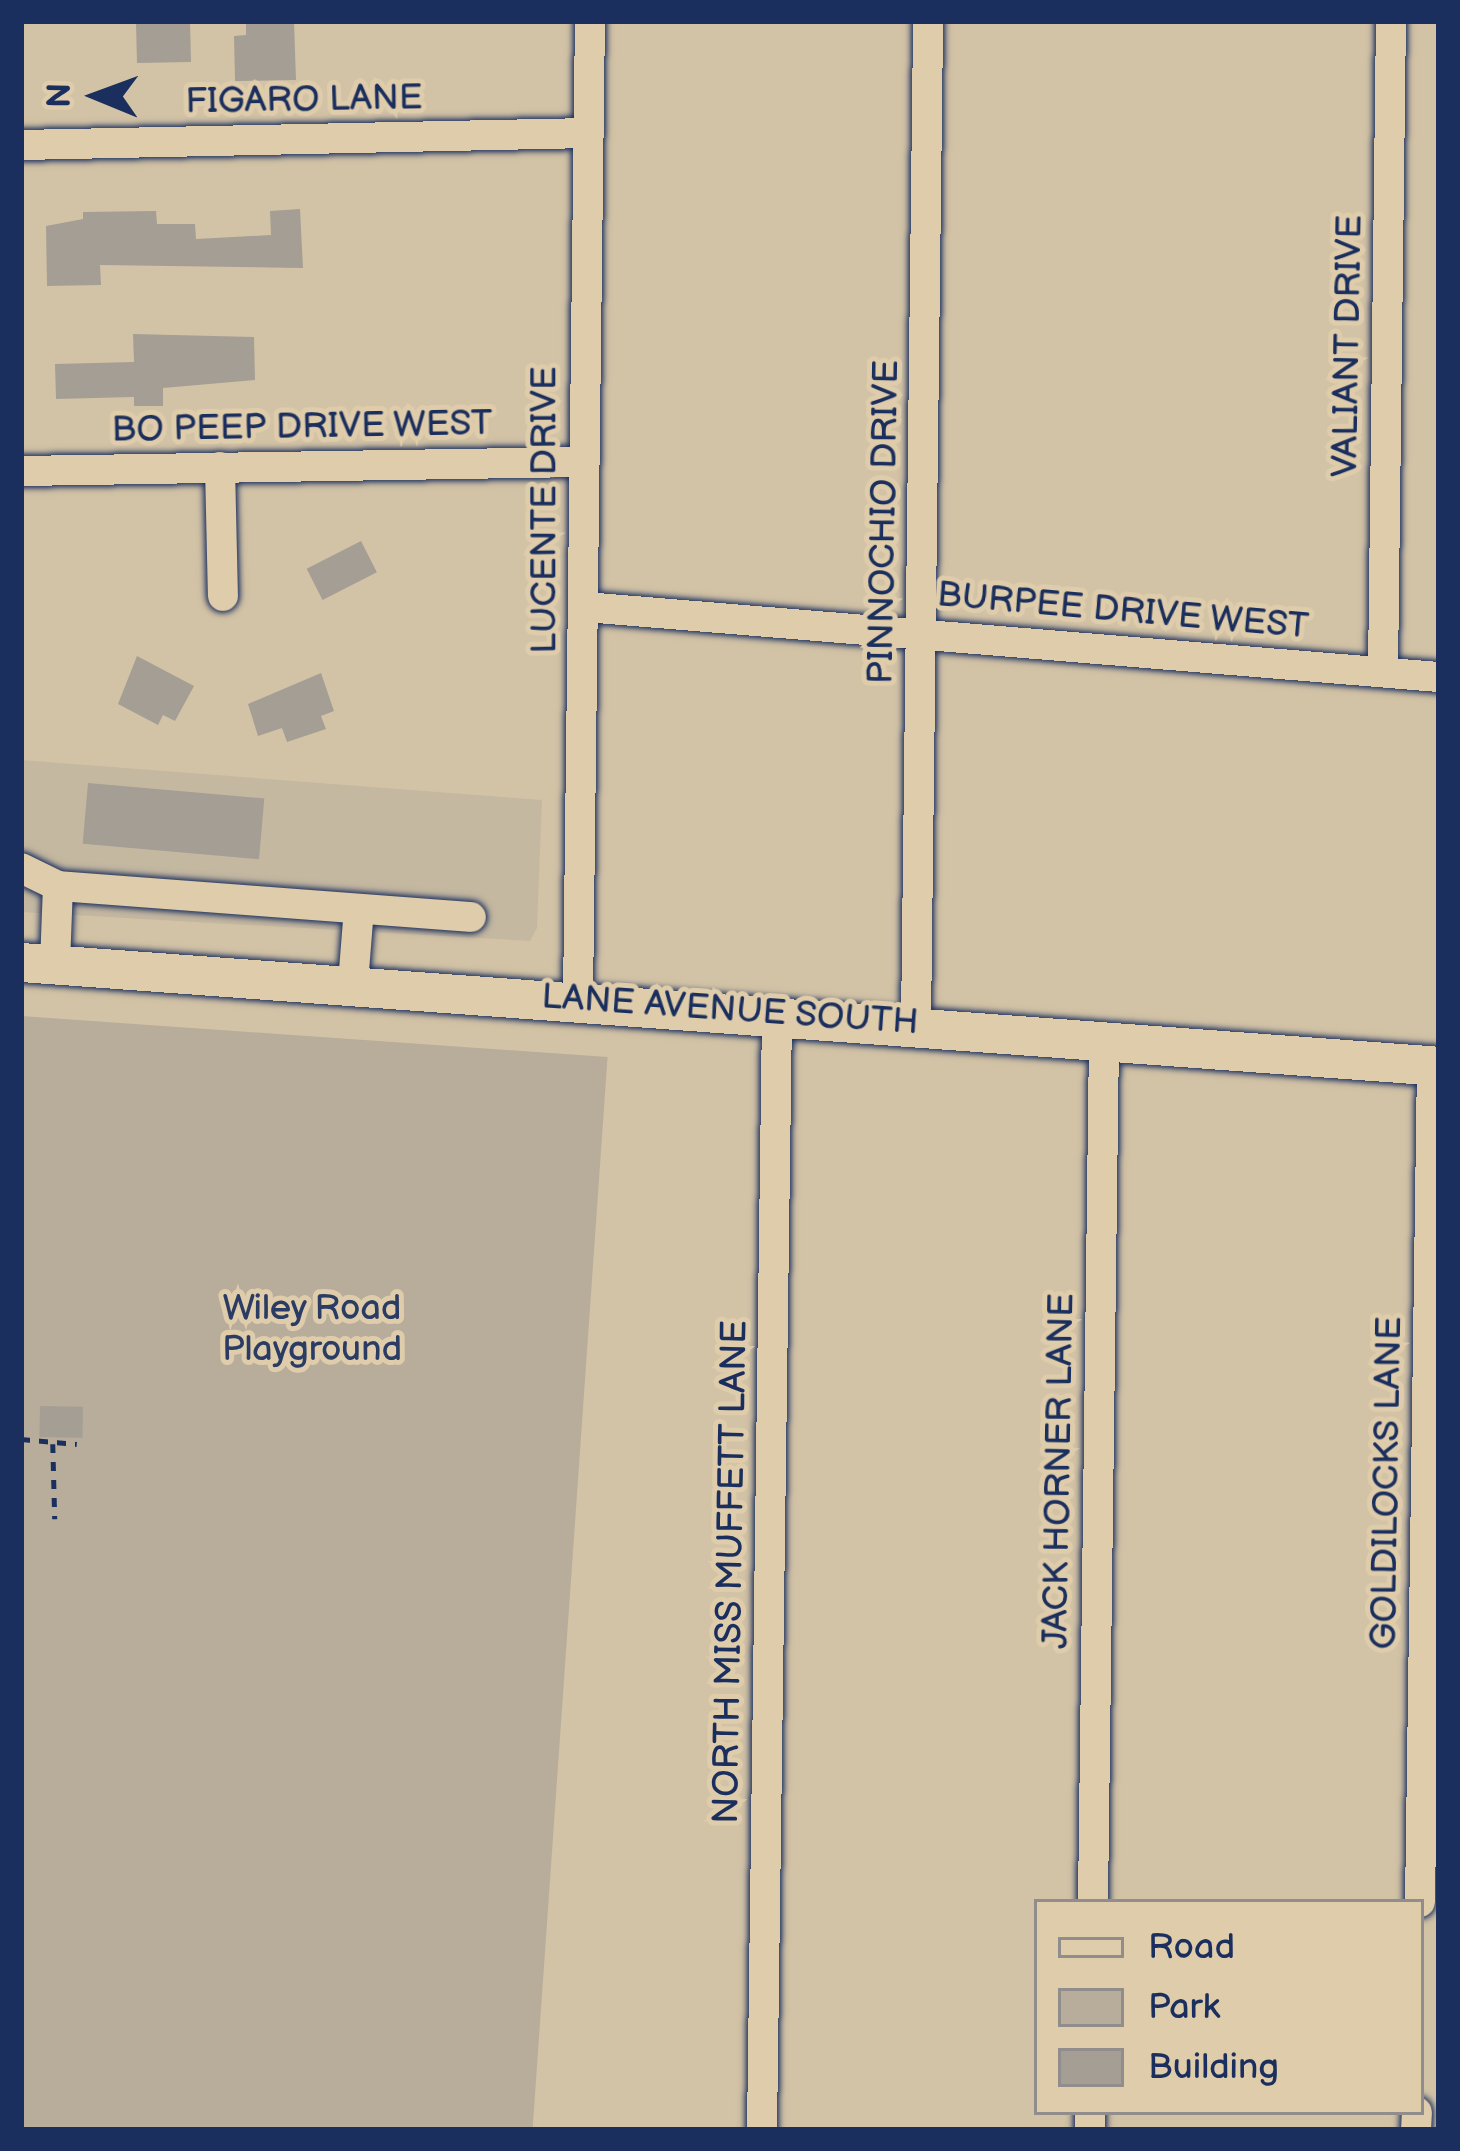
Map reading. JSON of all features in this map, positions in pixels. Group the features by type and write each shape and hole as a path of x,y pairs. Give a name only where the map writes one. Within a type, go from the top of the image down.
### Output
{"main road":[{"name":"LANE AVENUE SOUTH","path":"38,963 578,999 1436,1066"}],"street":[{"name":"LUCENTE DRIVE","path":"578,999 590,21"},
{"name":"PINNOCHIO DRIVE","path":"916,1024 928,21"},
{"name":"VALIANT DRIVE","path":"1383,672 1391,21"},
{"name":"FIGARO LANE","path":"21,145 589,134"},
{"name":"BO PEEP DRIVE WEST","path":"21,471 584,462"},
{"path":"220,467 224,596"},
{"name":"BURPEE DRIVE WEST","path":"584,607 1439,677"},
{"path":"21,868 58,886 471,917"},
{"path":"38,963 58,886"},
{"path":"352,983 359,909"},
{"name":"NORTH MISS MUFFETT LANE","path":"762,2130 777,1014"},
{"name":"JACK HORNER LANE","path":"1093,1899 1104,1041"},
{"name":"GOLDILOCKS LANE","path":"1420,1899 1436,1066"}],"path":[{"path":"21,1439 77,1444"},
{"path":"53,1444 55,1519"}],"shaded area":[{"path":"21,760 542,800 537,928 530,941 21,912"}],"green space":[{"name":"Wiley Road Playground","path":"21,1016 608,1057 533,2130 21,2130"}],"building":[{"path":"190,21 191,62 137,63 136,23"},
{"path":"246,21 294,21 296,80 235,81 234,36 246,35"},
{"path":"300,209 303,268 100,265 101,285 47,286 46,226 83,219 83,212 156,211 157,224 195,224 196,239 271,235 270,211"},
{"path":"133,334 254,337 255,380 163,388 163,406 134,406 134,397 56,399 55,364 134,362"},
{"path":"361,541 377,572 323,600 307,569"},
{"path":"137,656 194,686 175,721 163,715 158,725 118,704"},
{"path":"321,673 334,711 321,716 326,729 287,742 282,728 258,736 248,704"},
{"path":"88,783 264,798 259,859 83,844"},
{"path":"40,1406 83,1407 82,1438 39,1437"}]}
